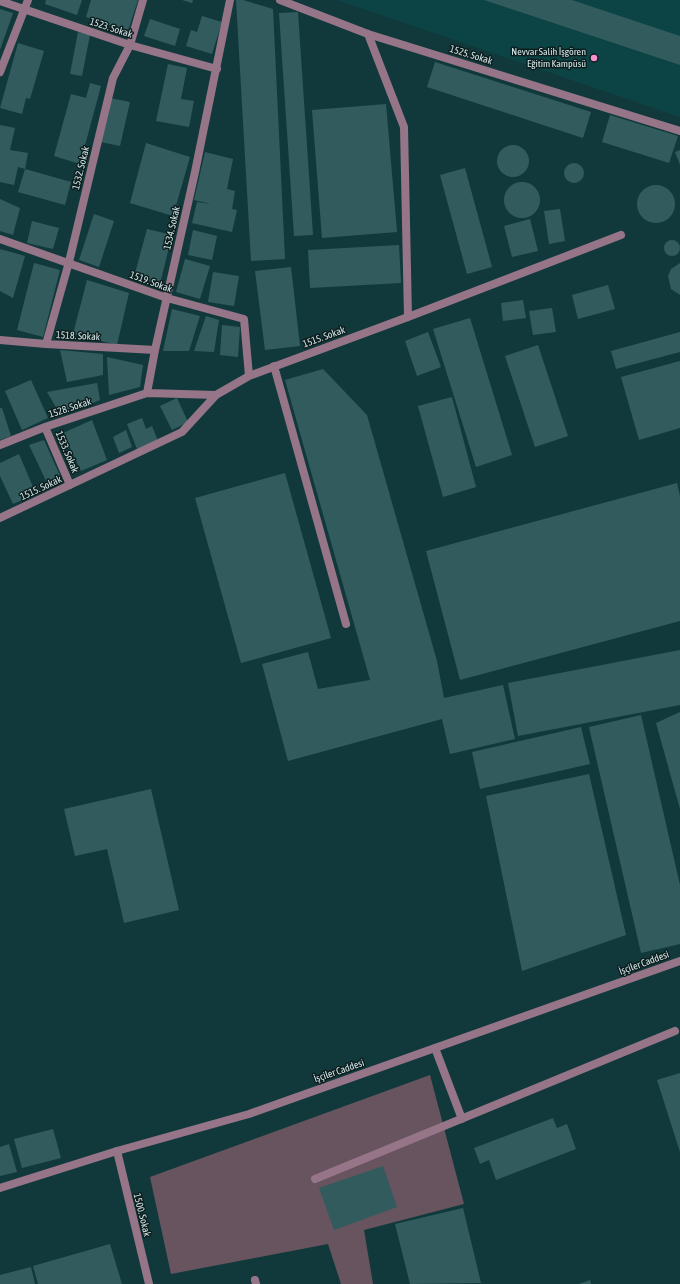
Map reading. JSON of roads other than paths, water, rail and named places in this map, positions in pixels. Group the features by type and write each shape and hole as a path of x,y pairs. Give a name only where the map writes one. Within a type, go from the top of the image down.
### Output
{"street":[{"path":"0,72 28,0"},
{"name":"1532. Sokak","path":"46,344 68,262 113,78 130,45 144,0"},
{"name":"1534. Sokak","path":"147,393 155,350 217,69 230,0"},
{"name":"1525. Sokak","path":"280,0 368,34 680,131"},
{"name":"1523. Sokak","path":"0,1 130,45 217,69"},
{"path":"368,34 404,127 408,317"},
{"name":"1515. Sokak","path":"0,518 182,432 216,395 249,376 621,236"},
{"name":"1519. Sokak","path":"0,239 167,298 244,319 249,376"},
{"name":"1518. Sokak","path":"0,340 155,350"},
{"path":"274,366 346,624"},
{"path":"147,393 216,395"},
{"name":"1528. Sokak","path":"0,445 46,427 147,393"},
{"name":"1533. Sokak","path":"46,427 70,485"},
{"name":"İşçiler Caddesi","path":"0,1188 117,1151 249,1114 680,961"},
{"path":"315,1179 675,1031"},
{"path":"435,1048 462,1119"},
{"name":"1500. Sokak","path":"117,1151 149,1284"}],"place":[{"name":"Nevvar Salih İşgören Eğitim Kampüsü","path":"594,58"}]}
